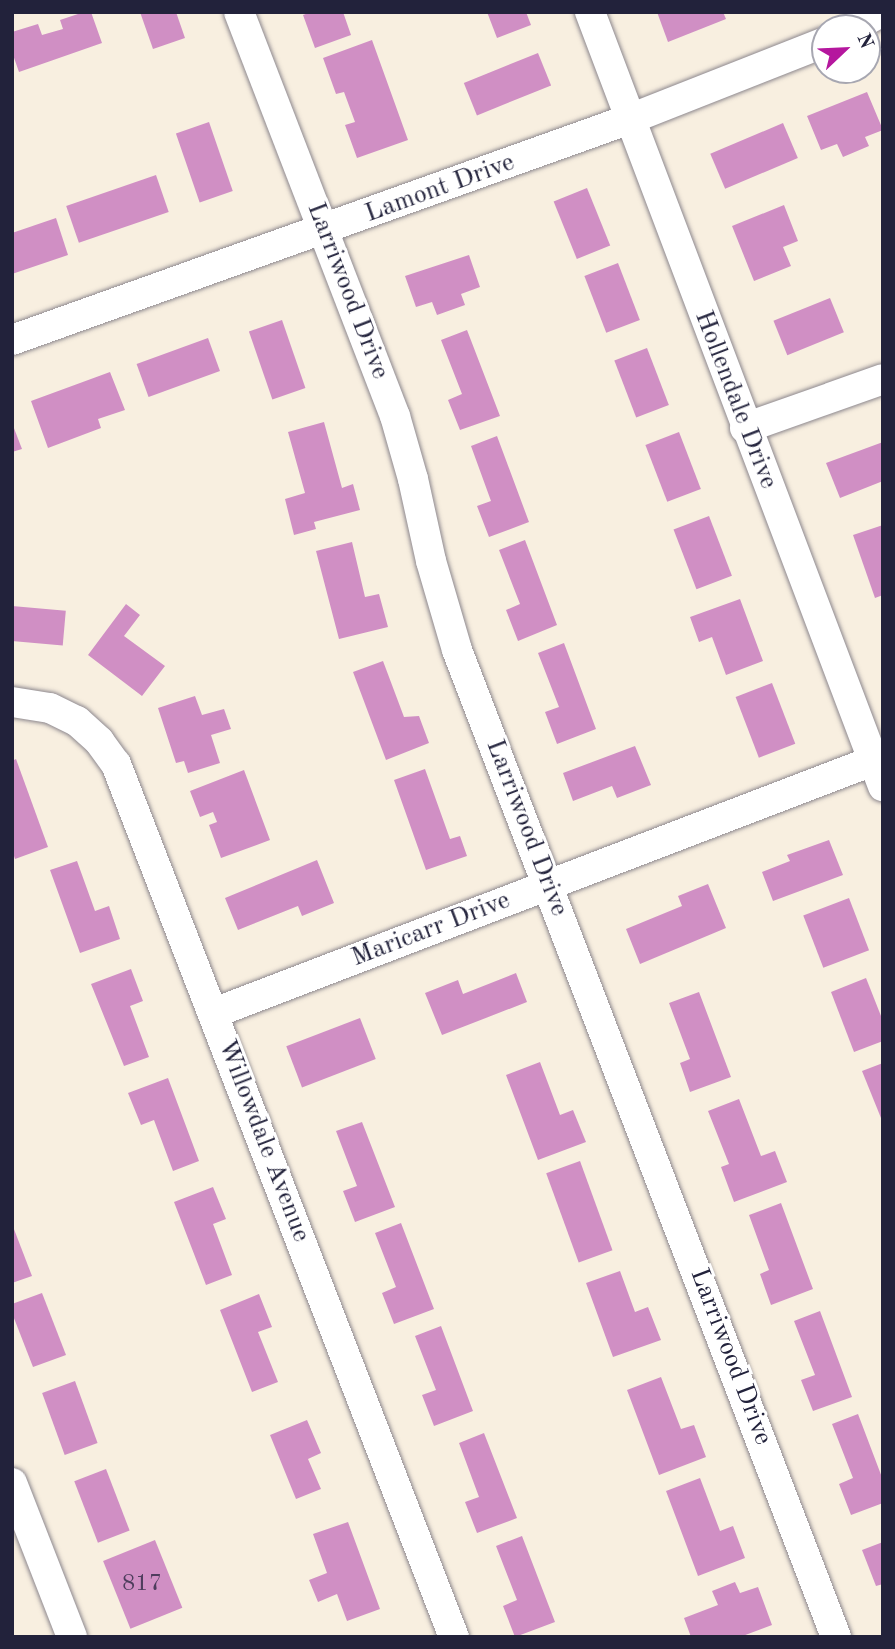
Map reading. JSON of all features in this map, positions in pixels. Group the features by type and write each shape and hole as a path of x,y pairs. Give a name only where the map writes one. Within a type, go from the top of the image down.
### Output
{"street":[{"name":"Larriwood Drive","path":"239,12 396,416 413,479 430,561 457,650 729,1352 836,1637"},
{"name":"Hollendale Drive","path":"590,12 745,428 880,768"},
{"name":"Lamont Drive","path":"12,340 324,231 630,119 811,48"},
{"path":"745,428 883,379"},
{"name":"Willowdale Avenue","path":"12,702 50,708 76,721 99,741 116,764 454,1637"},
{"name":"Maricarr Drive","path":"214,1013 547,885 880,768"},
{"path":"12,1483 72,1637"}],"building":[{"path":"91,12 102,43 19,72 12,52 12,32 38,24 42,35 63,29 60,20"},
{"path":"140,12 176,12 185,38 153,49"},
{"path":"311,12 343,12 351,35 315,48 303,15"},
{"path":"487,12 526,12 531,25 497,38"},
{"path":"657,12 723,12 726,19 668,42"},
{"path":"372,40 408,140 357,158 345,125 355,122 344,92 336,94 323,58"},
{"path":"538,53 551,85 477,115 464,83"},
{"path":"867,92 883,130 865,137 869,146 843,157 837,144 821,150 807,116"},
{"path":"209,122 233,191 200,202 176,133"},
{"path":"783,123 798,158 725,189 710,154"},
{"path":"156,175 169,212 79,243 66,206"},
{"path":"587,188 610,245 577,259 554,201"},
{"path":"784,205 798,241 783,247 791,266 754,281 732,226"},
{"path":"56,218 68,255 12,274 12,233"},
{"path":"469,255 480,287 461,294 465,305 437,315 432,302 416,307 405,276"},
{"path":"618,263 640,320 606,333 584,276"},
{"path":"830,298 844,332 787,355 773,321"},
{"path":"282,320 305,388 272,399 249,331"},
{"path":"467,330 500,416 460,430 448,400 462,394 441,340"},
{"path":"208,338 220,371 149,397 137,364"},
{"path":"647,348 669,405 636,417 614,361"},
{"path":"110,372 125,410 98,419 101,428 48,448 31,401"},
{"path":"324,422 342,488 353,484 360,510 314,522 316,529 294,535 285,499 305,493 288,432"},
{"path":"12,423 22,449 12,452"},
{"path":"679,432 701,489 667,502 645,445"},
{"path":"497,436 529,522 489,537 477,506 491,501 471,446"},
{"path":"883,442 883,481 840,498 826,463"},
{"path":"709,516 732,576 696,589 674,530"},
{"path":"883,525 883,595 875,598 853,535"},
{"path":"525,540 557,625 518,641 506,610 520,604 499,550"},
{"path":"352,542 365,597 379,594 388,627 339,639 316,551"},
{"path":"740,599 763,661 726,675 712,637 699,642 690,617"},
{"path":"126,604 140,615 124,636 165,666 142,696 88,655"},
{"path":"12,606 66,611 63,646 12,641"},
{"path":"564,643 596,729 557,744 545,712 559,707 538,653"},
{"path":"383,661 404,717 419,716 429,743 386,760 353,672"},
{"path":"772,683 795,744 759,758 736,697"},
{"path":"195,696 202,715 224,709 231,729 211,735 220,763 188,773 184,761 176,763 158,708"},
{"path":"635,746 651,785 617,798 612,786 573,801 563,773"},
{"path":"16,759 48,847 15,859 12,850 12,761"},
{"path":"425,769 450,839 460,836 467,856 426,870 394,780"},
{"path":"244,770 270,840 221,858 209,825 217,822 213,812 200,817 190,791"},
{"path":"829,840 843,875 773,901 762,872 790,861 787,855"},
{"path":"317,860 334,903 302,916 298,906 238,930 225,898"},
{"path":"77,861 95,911 109,906 120,939 80,953 50,870"},
{"path":"708,884 726,928 640,964 626,929 682,906 678,896"},
{"path":"849,898 869,950 823,968 803,916"},
{"path":"131,969 143,1001 130,1006 149,1057 124,1066 91,984"},
{"path":"516,973 527,1002 442,1035 425,993 458,980 463,994"},
{"path":"866,978 883,1021 883,1041 854,1052 831,992"},
{"path":"699,992 731,1077 690,1092 680,1063 690,1059 669,1003"},
{"path":"360,1018 376,1059 302,1087 286,1046"},
{"path":"540,1062 560,1115 573,1110 586,1142 538,1160 506,1075"},
{"path":"883,1063 883,1123 862,1071"},
{"path":"168,1078 199,1161 173,1171 154,1120 141,1125 128,1093"},
{"path":"739,1099 761,1156 775,1151 787,1182 734,1202 721,1167 729,1164 708,1111"},
{"path":"362,1122 395,1207 355,1222 343,1191 357,1186 336,1131"},
{"path":"580,1161 612,1250 579,1263 546,1173"},
{"path":"213,1187 226,1219 213,1224 232,1275 206,1285 174,1202"},
{"path":"781,1203 813,1289 771,1305 760,1274 769,1270 749,1215"},
{"path":"401,1223 434,1309 394,1324 382,1293 396,1287 375,1233"},
{"path":"12,1224 32,1276 12,1283"},
{"path":"620,1271 635,1312 648,1307 661,1340 613,1357 586,1283"},
{"path":"42,1293 66,1355 33,1367 12,1313 12,1304"},
{"path":"259,1294 272,1327 258,1332 278,1382 252,1392 220,1310"},
{"path":"820,1311 852,1397 813,1411 801,1380 815,1375 794,1321"},
{"path":"441,1326 473,1411 434,1426 422,1395 436,1390 415,1336"},
{"path":"661,1377 681,1429 694,1425 706,1457 659,1475 627,1390"},
{"path":"75,1381 98,1443 65,1455 42,1393"},
{"path":"858,1414 883,1480 883,1503 851,1515 839,1484 853,1478 832,1424"},
{"path":"307,1420 321,1453 308,1459 321,1489 296,1499 270,1435"},
{"path":"484,1433 517,1518 477,1533 465,1502 479,1497 459,1443"},
{"path":"106,1469 130,1531 98,1543 74,1481"},
{"path":"700,1478 720,1531 733,1526 745,1558 698,1576 666,1491"},
{"path":"348,1522 380,1609 347,1621 337,1594 318,1602 309,1580 327,1573 313,1534"},
{"path":"522,1536 555,1622 515,1637 503,1606 517,1600 496,1546"},
{"path":"155,1540 182,1608 130,1629 103,1561"},
{"path":"883,1542 883,1584 876,1586 862,1550"},
{"path":"735,1582 740,1593 758,1587 772,1625 740,1637 691,1637 684,1618 718,1605 712,1591"}]}
